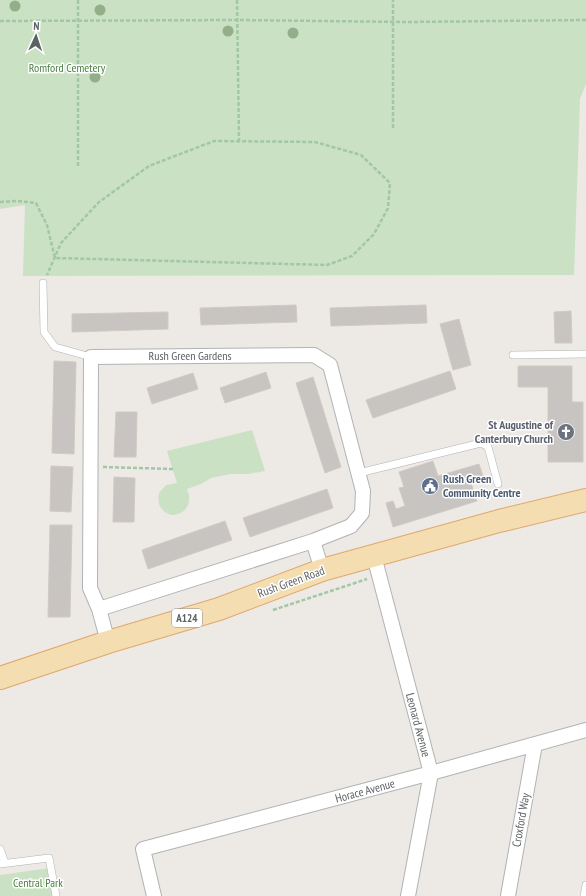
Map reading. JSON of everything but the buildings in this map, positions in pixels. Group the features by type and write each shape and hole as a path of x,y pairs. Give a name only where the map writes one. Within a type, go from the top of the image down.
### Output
{"main road":[{"name":"Rush Green Road","path":"0,678 108,642 219,609 322,570 376,566 499,521 586,500"}],"street":[{"name":"Rush Green Gardens","path":"91,357 314,355 330,364 364,491 362,513 351,526 313,541 99,609"},
{"path":"91,357 90,588 99,609 108,642"},
{"path":"313,541 322,570"},
{"name":"Leonard Avenue","path":"376,566 431,773 408,896"},
{"name":"Horace Avenue","path":"154,896 143,849 431,773 586,730"},
{"name":"Croxford Way","path":"508,896 535,744"}],"lane":[{"path":"43,283 44,332 55,347 91,357"},
{"path":"513,355 586,354"},
{"path":"359,473 481,443 488,447 498,484"},
{"path":"0,848 2,863 48,858 56,896"},
{"path":"584,896 586,885"}],"path":[{"path":"78,0 78,166"},
{"path":"237,0 239,141"},
{"path":"393,0 393,128"},
{"path":"0,21 78,22 237,20 406,22 586,20"},
{"path":"43,283 62,243 99,202 149,166 214,141 315,142 361,155 390,183 388,208 374,234 352,256 327,265 55,258"},
{"path":"0,202 18,201 36,203 47,225 55,258"},
{"path":"91,467 173,469"},
{"path":"267,612 376,566"}],"green space":[{"name":"Romford Cemetery","path":"0,0 586,0 586,84 580,99 574,275 23,276 25,205 0,209"},
{"path":"252,430 265,471 248,474 231,474 211,478 201,484 187,489 189,494 189,503 181,513 171,515 160,507 158,501 159,493 166,485 177,483 167,451"},
{"name":"Central Park","path":"50,868 54,896 0,896 0,875"}],"place":[{"name":"St Augustine of Canterbury Church","path":"566,432"},
{"name":"Rush Green Community Centre","path":"430,486"}]}
